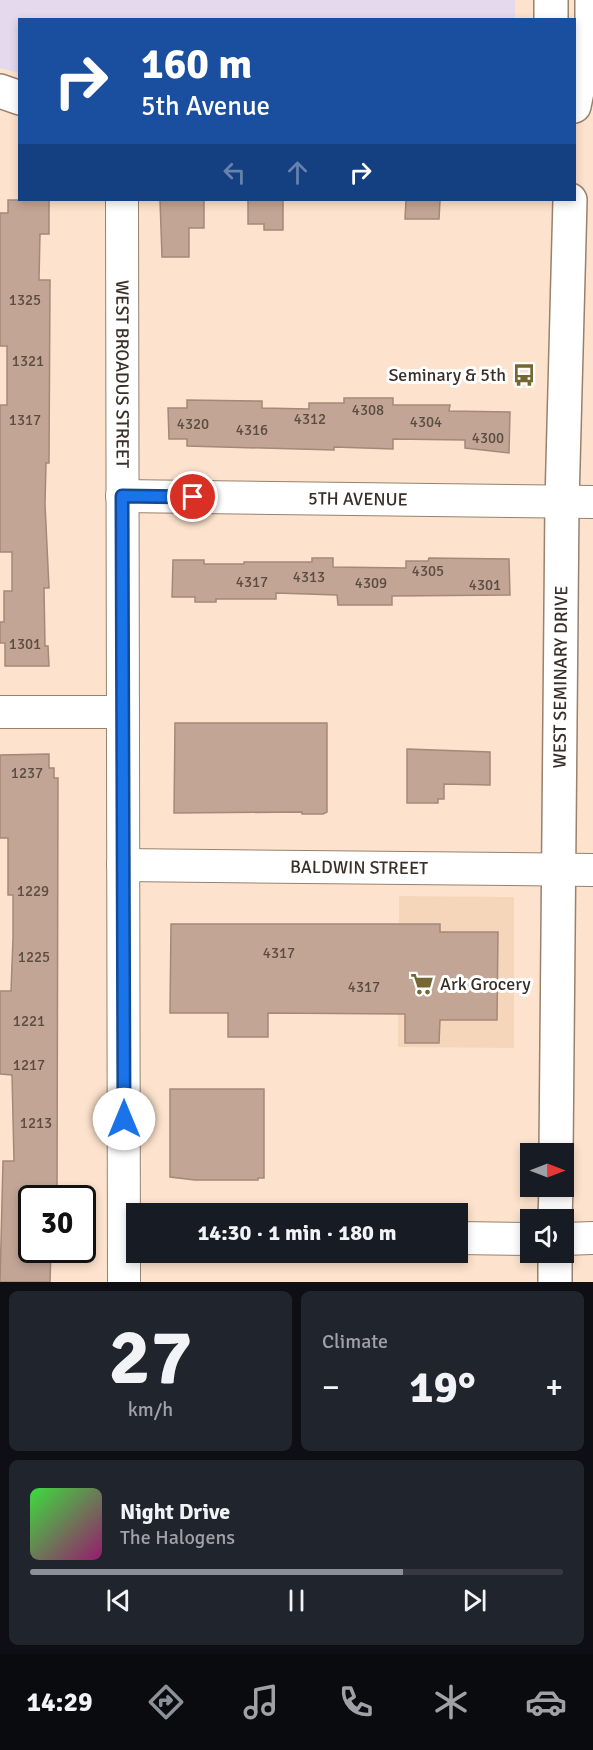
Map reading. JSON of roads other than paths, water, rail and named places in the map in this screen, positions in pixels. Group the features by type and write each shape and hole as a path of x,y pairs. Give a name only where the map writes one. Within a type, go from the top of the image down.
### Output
{"main road":[{"path":"551,0 551,18"},
{"path":"576,96 592,20 592,0"},
{"path":"0,91 18,97"},
{"path":"576,115 593,115"},
{"name":"WEST SEMINARY DRIVE","path":"556,1143 558,869 578,502 570,201"},
{"path":"555,1263 555,1282"}],"street":[{"name":"WEST BROADUS STREET","path":"122,201 123,865 129,1203"},
{"name":"5TH AVENUE","path":"122,496 578,502"},
{"path":"0,712 123,712"},
{"name":"BALDWIN STREET","path":"123,865 593,870"},
{"path":"468,1238 520,1239"},
{"path":"574,1239 593,1238"},
{"name":"WEST BROADUS STREET","path":"124,1282 126,1263"}],"place":[{"name":"Seminary & 5th","path":"524,375"},
{"name":"Ark Grocery","path":"422,984"}]}
